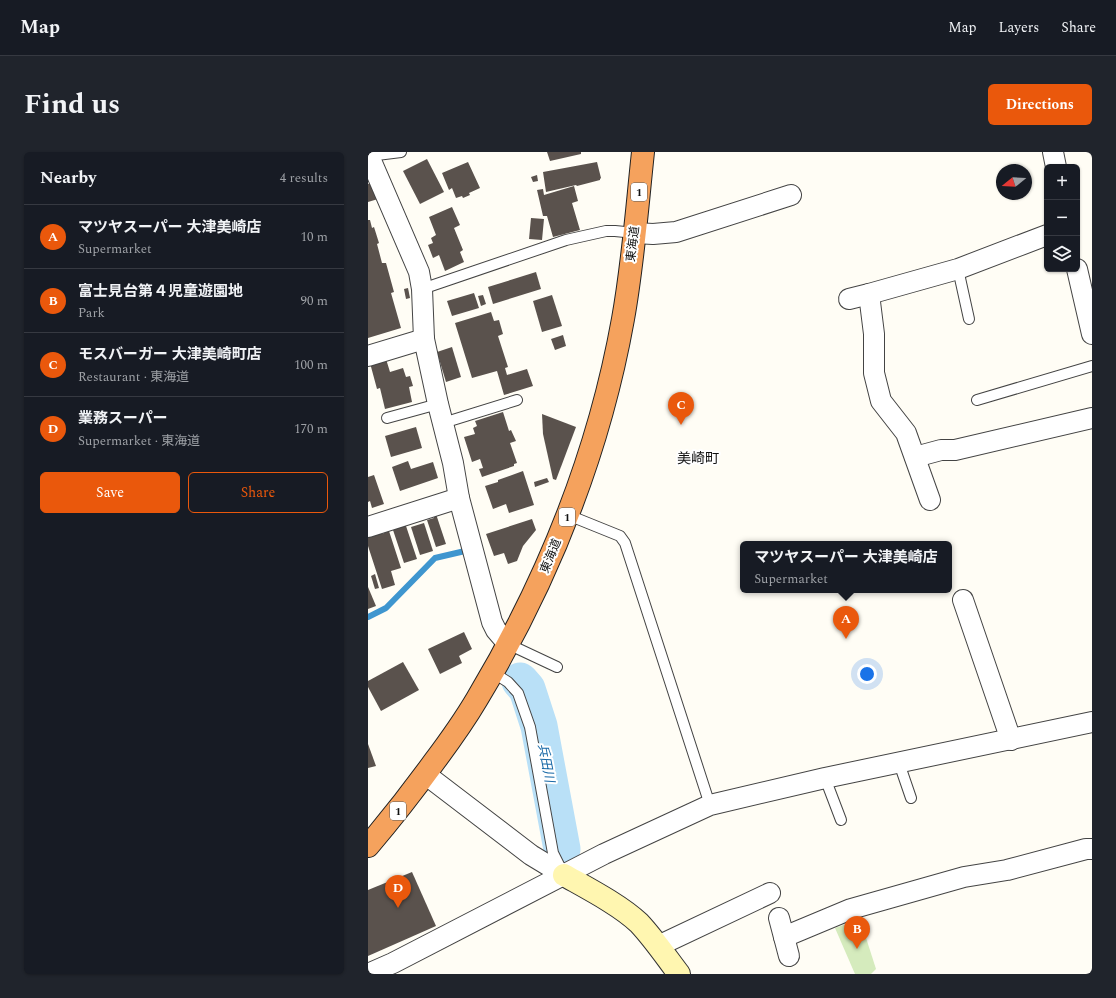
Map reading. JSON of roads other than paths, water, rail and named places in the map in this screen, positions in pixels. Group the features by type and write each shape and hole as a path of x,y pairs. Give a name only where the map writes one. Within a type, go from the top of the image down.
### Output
{"highway":[{"name":"東海道","path":"368,846 426,774 451,740 477,700 541,580 568,515 594,440 606,397 623,318 635,233 643,152"}],"street":[{"path":"1053,152 1055,164"},
{"path":"368,155 419,272 422,289 424,339 453,463 459,498 492,622 496,630 508,644"},
{"path":"635,233 653,234 676,232 790,195"},
{"path":"848,299 958,269 1044,236"},
{"path":"1078,272 1092,334"},
{"path":"869,294 874,334 874,373 881,401 906,433 930,500"},
{"path":"368,356 424,339"},
{"path":"915,457 942,450 955,450 1092,418"},
{"path":"368,526 459,498"},
{"path":"963,600 1011,740"},
{"path":"368,974 393,963 604,854 710,805 825,778 1092,722"},
{"path":"426,774 531,855 621,909 638,922 679,974"},
{"path":"789,956 781,927 956,879 1007,870 1086,849 1092,849"},
{"path":"658,946 770,893"}],"lane":[{"path":"368,155 401,152"},
{"path":"422,289 566,240 615,230 635,233"},
{"path":"958,269 969,319"},
{"path":"977,400 1092,366"},
{"path":"387,418 441,413 517,400"},
{"path":"568,515 620,536 625,543 710,805"},
{"path":"508,644 556,667"},
{"path":"492,672 508,682 518,693 530,727 553,853 564,875"},
{"path":"899,763 911,798"},
{"path":"825,778 841,820"}],"waterway":[{"name":"兵田川","path":"368,617 386,608 435,558 465,551"},
{"name":"兵田川","path":"520,681 527,689 539,726 562,849"}],"place":[{"name":"モスバーガー 大津美崎町店","path":"681,425"},
{"name":"マツヤスーパー 大津美崎店","path":"846,639"},
{"name":"業務スーパー","path":"398,908"},
{"name":"富士見台第４児童遊園地","path":"857,949"}],"district":[{"name":"美崎町","path":"698,458"}]}
